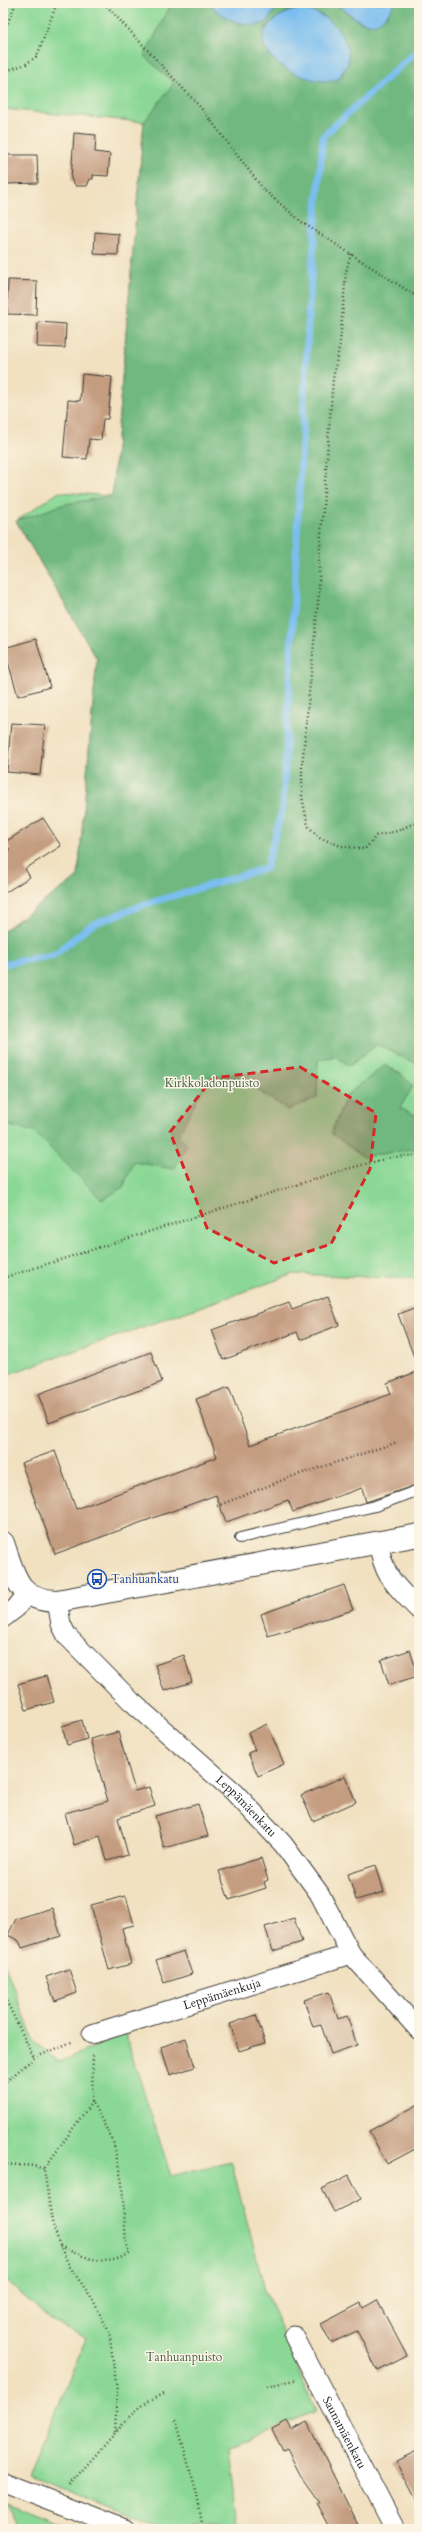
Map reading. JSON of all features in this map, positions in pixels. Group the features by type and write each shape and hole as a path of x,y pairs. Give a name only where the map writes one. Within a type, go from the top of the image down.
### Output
{"street":[{"path":"3,1543 14,1574 27,1594 40,1600 57,1601 419,1534"},
{"path":"378,1542 382,1562 387,1576 419,1610"},
{"path":"3,1618 16,1608 27,1594"},
{"name":"Leppämäenkatu","path":"57,1601 61,1624 67,1636 131,1701 234,1792 283,1844 319,1893 351,1954 419,2030"},
{"name":"Leppämäenkuja","path":"92,2034 351,1954"},
{"name":"Saunamäenkatu","path":"294,2336 395,2529"},
{"path":"3,2482 125,2529"}],"lane":[{"path":"240,1538 375,1506 419,1490"}],"path":[{"path":"3,34 16,3"},
{"path":"3,72 26,64 37,56 57,3"},
{"path":"104,3 201,108 264,190 303,223 419,298"},
{"path":"351,254 346,272 340,342 333,379 319,559 319,592 302,766 302,797 308,826 320,838 342,846 365,849 376,836 398,831 419,821"},
{"path":"3,1278 343,1170 392,1157 419,1155"},
{"path":"217,1506 288,1478 398,1442"},
{"path":"3,1994 34,2058"},
{"path":"3,2084 34,2058 92,2034 92,2102 113,2141 122,2183 126,2244 130,2252 124,2257 98,2260 79,2256 60,2246"},
{"path":"92,2102 44,2169 52,2222 60,2246 70,2267 93,2300 110,2332 117,2390 115,2433"},
{"path":"3,2164 34,2166 44,2169"},
{"path":"267,2386 315,2375"},
{"path":"61,2504 70,2483 115,2433 148,2401 164,2394"},
{"path":"176,2420 197,2495 203,2529"}],"highlighted area":[{"path":"300,1067 376,1113 370,1169 331,1244 274,1263 207,1228 170,1132 213,1078"}],"green space":[{"name":"Kirkkoladonpuisto","path":"4,3 419,3 419,1279 294,1274 3,1376 3,931 78,877 97,659 16,521 59,492 112,496 144,122 3,109"},
{"name":"Kirkkoladonpuisto","path":"172,3 210,3 214,9 279,3 334,3 360,22 386,17 395,3 419,3 419,1065 376,1044 350,1066 335,1056 318,1060 317,1098 288,1110 239,1078 209,1076 178,1136 187,1145 174,1169 134,1162 123,1187 102,1200 34,1132 3,1124 3,931 78,877 97,659 16,521 65,504 112,496 144,122 174,83 144,56","holes":["301,9 322,15 329,21 334,27 342,43 348,64 341,76 311,79 281,65 271,57 264,47 266,27 288,11"]},
{"path":"385,1065 401,1074 413,1086 400,1108 414,1115 419,1112 419,1148 363,1157 331,1133 347,1095"},
{"name":"Tanhuanpuisto","path":"3,1960 34,2042 59,2062 125,2033 171,2176 231,2161 265,2290 316,2411 228,2448 238,2529 167,2529 30,2476 86,2338 51,2321 3,2277 3,2098 5,2096 3,2092"},
{"path":"7,2502 76,2529 19,2529"}],"water":[{"path":"210,3 279,3 267,22 252,25 236,22 228,18 215,9"},
{"path":"334,3 395,3 387,15 372,24 359,20"},
{"path":"301,9 321,15 336,27 342,35 348,53 348,64 338,79 326,81 311,79 296,74 282,66 270,56 264,45 264,33 273,21 286,13"}],"building":[{"path":"74,133 96,135 95,152 110,154 108,176 93,175 93,179 90,179 87,186 76,186 71,179"},
{"path":"6,155 37,155 38,183 6,184"},
{"path":"95,232 119,234 118,255 94,254"},
{"path":"8,280 37,281 36,315 7,314"},
{"path":"38,322 66,324 65,348 37,347"},
{"path":"82,374 112,377 108,419 103,419 101,440 89,439 87,459 63,457 68,400 80,401"},
{"path":"36,639 50,687 18,696 4,648"},
{"path":"11,723 45,725 40,775 7,772"},
{"path":"43,818 61,846 25,869 30,877 3,894 3,854 10,850 5,842"},
{"path":"328,1296 339,1325 300,1340 297,1332 223,1360 212,1330 289,1302 292,1309"},
{"path":"419,1306 419,1364 417,1365 398,1314"},
{"path":"151,1352 162,1382 49,1423 38,1394"},
{"path":"419,1371 419,1484 366,1502 362,1488 293,1512 288,1500 226,1522 216,1495 55,1554 21,1463 55,1451 76,1509 217,1457 196,1399 229,1387 250,1445 391,1394 387,1383"},
{"path":"344,1585 353,1610 268,1636 261,1614"},
{"path":"410,1650 418,1676 389,1685 381,1660"},
{"path":"184,1655 192,1682 164,1691 155,1665"},
{"path":"46,1676 54,1702 26,1710 18,1684"},
{"path":"82,1720 87,1739 67,1745 62,1726"},
{"path":"267,1724 284,1764 258,1776 248,1753 255,1750 248,1733"},
{"path":"118,1732 135,1791 149,1787 155,1806 118,1818 128,1855 107,1861 100,1836 74,1845 65,1813 108,1801 90,1739"},
{"path":"345,1776 356,1802 313,1821 301,1795"},
{"path":"198,1804 208,1836 164,1848 155,1816"},
{"path":"261,1858 268,1880 264,1882 266,1888 229,1900 219,1871"},
{"path":"376,1865 384,1892 356,1900 348,1874"},
{"path":"126,1896 134,1925 122,1928 131,1964 109,1970 91,1905"},
{"path":"52,1908 61,1936 22,1948 19,1941 8,1935 16,1919"},
{"path":"294,1918 302,1942 273,1951 265,1927"},
{"path":"184,1951 192,1974 164,1983 156,1960"},
{"path":"69,1969 77,1993 55,2001 46,1977"},
{"path":"329,1992 338,2019 347,2016 357,2045 331,2054 321,2025 313,2027 304,2000"},
{"path":"256,2015 265,2043 239,2051 230,2024"},
{"path":"186,2038 195,2067 170,2075 161,2047"},
{"path":"419,2104 419,2147 387,2164 369,2131"},
{"path":"349,2175 361,2199 334,2212 322,2189"},
{"path":"377,2300 407,2356 378,2371 357,2331 331,2343 321,2324 361,2303 363,2308"},
{"path":"287,2421 292,2430 307,2422 360,2529 330,2529 316,2503 319,2502 302,2478 287,2449 283,2451 272,2429"},
{"path":"419,2450 419,2505 396,2461"}],"waterway":[{"path":"3,964 54,955 91,925 143,905 266,868 283,808 309,305 323,136 419,49"}],"place":[{"name":"Tanhuankatu","path":"97,1579"}]}
